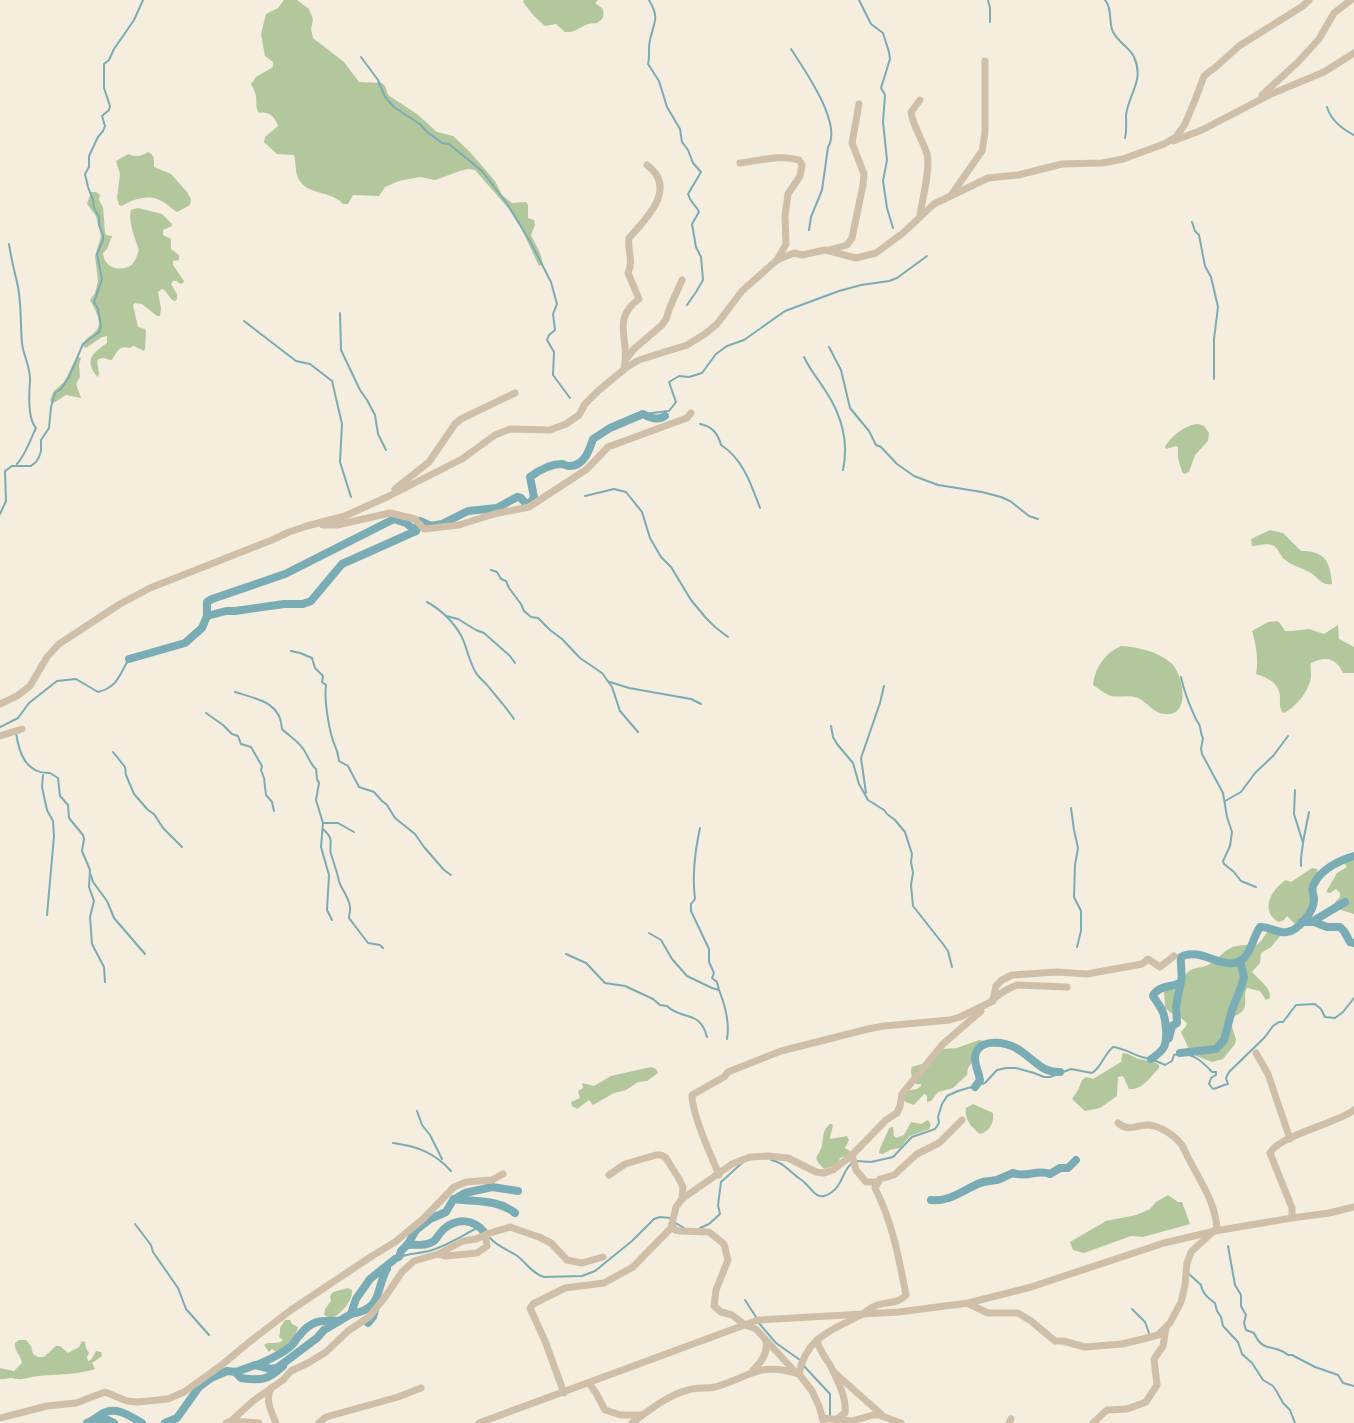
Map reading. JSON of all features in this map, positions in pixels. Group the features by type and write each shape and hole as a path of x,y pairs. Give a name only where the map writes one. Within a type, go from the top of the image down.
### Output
{"street":[{"path":"1164,144 1176,137 1185,124 1204,76 1239,46 1310,0"},
{"path":"1251,105 1319,40 1334,13 1351,0"},
{"path":"825,250 856,258 876,253 934,204 988,178 1062,164 1102,163 1123,159 1202,130 1271,94 1324,72 1354,53"},
{"path":"951,195 982,151 985,125 985,61"},
{"path":"920,100 911,112 928,157 920,216"},
{"path":"0,704 30,686 47,657 59,644 127,600 180,575 308,525 345,516 383,499 462,459 495,435 510,429 550,430 566,424 579,415 585,404 624,369 639,360 687,345 705,334 741,291 777,260 794,253 802,255 847,245 852,239 864,174 852,143 859,104"},
{"path":"740,163 791,158 799,160 802,165 800,176 788,194 785,216 786,244 777,260"},
{"path":"624,369 627,348 622,326 631,304 639,299 628,273 632,260 629,238 651,213 660,191 658,176 646,165"},
{"path":"626,359 662,325 682,280"},
{"path":"383,499 423,468 454,424 515,393"},
{"path":"308,525 337,525 390,513 415,519 424,529 430,529 459,525 529,507 587,469 608,447 687,418 691,413"},
{"path":"0,736 22,729"},
{"path":"993,1000 996,986 1012,975 1056,972 1087,974 1142,964 1148,959 1160,967 1174,956"},
{"path":"564,1392 530,1308 533,1304 565,1288 604,1283 633,1267 666,1234 672,1224 676,1206 682,1199 740,1160 760,1156 788,1158 816,1172 833,1170 897,1113 902,1094 943,1044 993,1000 1017,985 1067,987"},
{"path":"719,1175 692,1101 695,1092 728,1072 781,1051 884,1026 950,1020 993,1000"},
{"path":"1256,1053 1268,1074 1290,1139"},
{"path":"1292,1219 1292,1208 1270,1153 1273,1147 1354,1110"},
{"path":"797,1374 803,1357 821,1335 877,1305 900,1301 906,1295 884,1205 875,1188 880,1179 894,1174 917,1154 939,1143 962,1120"},
{"path":"968,1303 988,1313 1018,1313 1055,1341 1085,1347 1122,1344 1158,1335 1170,1324 1181,1302 1186,1263 1191,1252 1217,1228 1216,1217 1211,1200 1181,1144 1167,1131 1148,1125 1122,1127 1118,1123"},
{"path":"609,1175 625,1164 662,1155 666,1157 679,1179 682,1199"},
{"path":"852,1155 856,1170 866,1182 878,1182"},
{"path":"0,1418 47,1406 76,1404 105,1392 138,1402 158,1401 178,1395 223,1364 291,1310 395,1242 423,1219 454,1187 466,1182 492,1180 503,1174"},
{"path":"479,1423 758,1320 861,1315 968,1303 1024,1289 1164,1242 1354,1207"},
{"path":"672,1224 680,1231 709,1232 724,1244 728,1260 716,1290 714,1306 756,1329 766,1339 812,1391 823,1420 852,1421 873,1415 901,1423"},
{"path":"229,1422 291,1371 326,1352 348,1331 369,1317 402,1272 418,1259 438,1254 463,1241 510,1227 551,1243 567,1260 582,1263 603,1257"},
{"path":"438,1254 446,1256 477,1253 487,1246 488,1234"},
{"path":"900,1301 916,1310"},
{"path":"1093,1423 1107,1410 1127,1409 1146,1402 1157,1385 1154,1359 1163,1346 1166,1327"},
{"path":"750,1373 763,1358 766,1339"},
{"path":"817,1340 819,1349 834,1373 845,1404 845,1413 837,1419"},
{"path":"632,1423 672,1396 688,1390 713,1388 759,1370 781,1369 797,1374"},
{"path":"834,1373 893,1423"},
{"path":"589,1383 605,1410 621,1415 643,1415"},
{"path":"272,1388 268,1402 276,1423"},
{"path":"318,1423 326,1417 421,1388"},
{"path":"229,1422 259,1423"}],"green space":[{"path":"284,0 297,0 309,9 313,19 313,38 344,62 359,82 382,83 388,95 417,114 437,132 453,136 495,181 502,195 512,203 526,202 528,218 534,220 535,225 531,235 543,264 539,266 508,208 475,170 460,171 435,180 420,177 399,181 385,187 379,196 353,195 348,204 302,184 297,175 294,155 277,154 264,142 265,137 278,126 271,115 259,113 251,84 256,77 273,67 273,62 265,56 261,34 266,14 278,8"},
{"path":"524,0 598,0 595,3 603,9 603,17 597,23 565,32 556,24 545,26 533,15"},
{"path":"148,152 153,156 154,167 171,174 187,192 191,199 190,205 177,212 160,200 143,198 119,205 117,198 120,174 116,161 128,154 138,156"},
{"path":"91,192 100,195 105,232 106,235 112,236 103,253 109,265 121,268 130,266 135,261 139,250 130,215 131,210 138,208 162,214 172,224 163,230 163,235 171,239 171,249 179,255 179,260 173,261 173,265 184,281 180,284 173,281 171,284 177,294 175,301 164,290 158,292 160,316 142,304 133,305 138,327 146,332 145,349 123,347 112,360 99,359 98,377 93,370 91,358 107,343 107,336 86,348 83,346 99,325 90,300 98,281 95,256 101,236 96,216 87,204"},
{"path":"77,357 81,358 80,377 76,384 81,398 66,395 52,404 50,400 54,391 64,382"},
{"path":"1198,424 1204,426 1209,433 1208,441 1195,455 1189,472 1184,474 1178,458 1178,447 1165,447 1179,432"},
{"path":"1270,530 1283,533 1301,551 1321,555 1328,563 1332,584 1322,582 1287,561 1272,545 1252,546 1251,539"},
{"path":"1276,621 1285,631 1309,629 1324,634 1338,625 1339,639 1354,647 1354,673 1343,673 1334,661 1328,659 1311,663 1311,680 1306,691 1293,707 1283,713 1275,684 1256,674 1257,652 1252,631 1268,622"},
{"path":"1121,646 1147,650 1171,663 1179,676 1183,693 1179,709 1174,713 1161,713 1138,698 1111,696 1093,685 1102,661"},
{"path":"1354,857 1354,914 1333,910 1331,907 1340,897 1340,893 1336,889 1330,893 1326,892 1337,873 1347,867 1343,862"},
{"path":"1312,868 1317,869 1318,875 1309,887 1312,904 1300,922 1296,925 1287,916 1279,922 1273,918 1268,907 1276,889 1286,880 1291,882"},
{"path":"1268,930 1281,930 1281,935 1271,947 1261,953 1260,963 1252,972 1267,987 1270,998 1266,1000 1260,991 1247,988 1244,1009 1230,1019 1235,1044 1223,1059 1212,1062 1191,1054 1181,1032 1187,1023 1164,1007 1164,992 1169,985 1182,985 1189,971 1210,964 1229,949 1257,944"},
{"path":"979,1040 984,1041 984,1045 968,1068 967,1075 953,1088 938,1092 927,1102 927,1096 924,1094 914,1105 903,1099 905,1091 921,1086 916,1084 913,1078 912,1067 925,1063 943,1049 957,1048"},
{"path":"1123,1053 1154,1062 1159,1068 1146,1082 1134,1089 1129,1089 1123,1076 1118,1077 1117,1096 1100,1108 1085,1111 1072,1099 1082,1080 1086,1077 1093,1079 1121,1062"},
{"path":"651,1067 658,1073 647,1081 638,1082 593,1105 589,1100 577,1109 572,1106 571,1102 580,1098 578,1091 583,1088 582,1083 594,1086 611,1076"},
{"path":"973,1104 993,1113 991,1126 980,1134 966,1116 966,1108"},
{"path":"928,1120 931,1125 929,1129 910,1136 900,1148 879,1153 889,1128 893,1127 896,1138 904,1135 911,1122 921,1124"},
{"path":"830,1124 833,1126 831,1139 847,1136 849,1140 845,1148 850,1151 849,1155 840,1158 836,1165 824,1169 817,1157 824,1131"},
{"path":"1168,1195 1182,1202 1190,1224 1143,1237 1131,1236 1084,1253 1073,1250 1070,1242 1106,1221 1136,1215 1150,1209"},
{"path":"348,1288 352,1290 352,1294 346,1306 333,1318 325,1316 325,1309 333,1292"},
{"path":"285,1320 290,1320 298,1327 295,1335 281,1351 277,1353 272,1349 269,1352 264,1345 282,1341 279,1337 280,1328"},
{"path":"19,1340 26,1340 33,1354 38,1357 44,1357 56,1346 68,1353 79,1347 82,1341 89,1353 88,1361 96,1351 101,1352 102,1356 92,1363 95,1369 88,1371 0,1379 0,1368 14,1371 22,1363 15,1346"}],"waterway":[{"path":"0,514 6,501 5,471 12,466 31,466 36,462 41,451 41,440 49,428 55,393 69,377 83,344 99,332 101,326 94,302 102,279 97,254 103,235 85,174 89,167 89,156 105,126 102,116 110,106 104,88 104,64 134,20 143,0"},
{"path":"649,0 655,16 648,64 659,81 667,107 680,129 682,142 701,172 688,194 699,212 692,224 696,247 701,257 703,280 687,305"},
{"path":"859,0 871,24 883,33 889,52 890,59 881,88 885,95 883,122 887,160 883,181 893,228"},
{"path":"988,0 990,22"},
{"path":"1105,0 1113,32 1132,54 1137,66 1137,80 1127,108 1125,138"},
{"path":"791,49 820,97 830,125 831,137 822,190 811,217 809,230"},
{"path":"361,57 394,107 442,143 449,144 482,171 508,205 551,282 557,304 553,314 555,330 547,340 554,352 553,375 570,398"},
{"path":"1327,107 1338,124 1354,135"},
{"path":"1192,222 1199,235 1205,266 1211,277 1218,307 1214,339 1214,379"},
{"path":"9,244 20,297 23,348 30,376 30,412 36,428 17,464"},
{"path":"643,414 669,411 676,402 669,382 679,376 689,377 702,373 716,354 727,346 744,340 785,311 839,291 897,278 927,256"},
{"path":"340,313 341,350 375,415 378,434 386,450"},
{"path":"244,321 296,361 310,364 332,381 342,424 340,462 351,497"},
{"path":"829,347 841,370 850,408 869,431 876,445 897,464 914,476 938,485 1001,497 1038,519"},
{"path":"804,357 831,399 839,418 845,449 843,470"},
{"path":"207,615 207,602 212,599 285,574 394,519 406,523 416,531 420,521 431,526 442,524 468,511 497,508 517,497 526,504 531,502 534,497 530,477 533,475 553,465 578,464 585,457 593,439 610,428 643,414 654,418 665,416"},
{"path":"700,424 714,431 721,445 741,465 760,508"},
{"path":"585,496 614,489 626,492 642,512 650,538 661,557 671,567 691,600 706,618 728,637"},
{"path":"129,659 185,643 202,628 207,616 226,611 311,601 342,564 416,531"},
{"path":"491,570 506,581 524,611 531,617 538,618 580,658 602,673 612,687 620,711 638,732"},
{"path":"427,602 454,624 476,673 514,719"},
{"path":"446,616 458,619 484,633 515,663"},
{"path":"291,651 312,658 315,668 323,676 329,725 339,761 348,766 359,787 374,792 395,818 415,834 451,875"},
{"path":"0,727 18,718 29,703 57,681 76,679 98,692 105,690 117,680 129,659"},
{"path":"1181,677 1200,725 1202,754 1223,793 1232,832 1224,864 1241,881 1256,887"},
{"path":"610,682 691,699 701,704"},
{"path":"866,793 861,758 884,686"},
{"path":"235,692 272,707 281,720 282,729 302,747 316,769 319,783 316,800 323,823 321,847 329,875 327,910 332,920"},
{"path":"206,713 238,736 241,744 251,747 262,766 266,795 272,802 274,811"},
{"path":"831,726 833,737 853,763 859,784 868,800 884,810 905,832 912,854 913,906 948,951 952,967"},
{"path":"16,733 19,748 29,766 58,778 60,796 68,805 69,818 83,835 82,851 90,870 89,887 94,901 90,917 92,944 104,967 105,982"},
{"path":"1225,801 1241,792 1288,736"},
{"path":"113,752 125,767 134,794 182,847"},
{"path":"43,775 42,787 47,810 53,821 54,836 47,915"},
{"path":"1295,790 1294,814 1303,843 1301,866"},
{"path":"1071,808 1078,848 1074,897 1081,911 1081,931 1077,947"},
{"path":"1303,842 1309,812"},
{"path":"323,823 338,823 354,832"},
{"path":"700,828 694,864 695,899 691,904 691,911 709,949 709,962 714,973 712,978 717,982 719,990"},
{"path":"323,829 330,839 331,854 340,884 347,896 349,918 368,943 383,948"},
{"path":"1151,1059 1164,1047 1166,1035 1164,1015 1153,996 1158,990 1181,982 1181,957 1189,954 1223,962 1238,962 1245,957 1260,927 1284,932 1291,931 1300,924 1313,904 1312,888 1317,879 1331,866 1354,856"},
{"path":"91,875 114,918 145,954"},
{"path":"1308,922 1345,902"},
{"path":"1302,922 1340,927 1350,942 1354,943"},
{"path":"649,933 661,940 672,959 687,976 719,990 728,1026 727,1039"},
{"path":"566,954 586,963 605,983 625,986 660,1005 695,1019 700,1022 707,1037"},
{"path":"1180,1053 1216,1049 1224,1040 1244,977 1240,961"},
{"path":"1169,1038 1172,1026 1177,1023 1176,1006 1181,982"},
{"path":"856,1161 871,1162 893,1157 912,1137 935,1129 947,1096 985,1083 997,1070 1006,1068 1016,1068 1044,1077 1071,1069 1092,1073 1113,1047 1165,1065 1172,1061 1174,1055 1185,1054 1200,1060 1212,1072 1216,1072 1209,1084 1215,1089 1228,1084 1226,1078 1229,1072 1273,1026 1283,1022 1296,1005 1315,1004 1325,1017 1335,1018 1354,998"},
{"path":"975,1087 980,1080 975,1058 980,1047 985,1044 1011,1046 1045,1069 1060,1072"},
{"path":"417,1111 442,1159"},
{"path":"393,1143 425,1151 439,1159 451,1171"},
{"path":"771,1160 784,1166 819,1196 827,1195 836,1189 851,1164"},
{"path":"931,1200 950,1197 980,1183 1013,1173 1050,1174 1060,1168 1068,1168 1076,1160"},
{"path":"700,1228 720,1214 718,1205 721,1182 742,1163"},
{"path":"399,1257 416,1230 430,1219 446,1212 453,1200 465,1193 492,1187 518,1191"},
{"path":"454,1199 494,1203 515,1213"},
{"path":"490,1238 516,1255 539,1275 582,1276 595,1271 654,1219 670,1218"},
{"path":"407,1245 431,1243 445,1228 460,1221 476,1224 484,1232"},
{"path":"674,1222 684,1228"},
{"path":"135,1224 178,1288 186,1309 209,1335"},
{"path":"395,1259 435,1249 475,1229 483,1232"},
{"path":"1228,1246 1235,1285 1241,1295 1241,1306 1246,1315 1246,1330 1254,1333 1261,1344 1338,1375 1343,1383 1354,1386"},
{"path":"165,1423 177,1418 199,1387 211,1378 227,1371 236,1372 255,1365 277,1368 324,1330 351,1314 356,1299 370,1279 395,1259"},
{"path":"351,1314 369,1308 374,1303 387,1269"},
{"path":"1189,1274 1215,1303 1223,1326 1238,1342 1242,1354 1252,1363 1263,1380 1273,1386 1290,1410 1295,1423"},
{"path":"745,1300 756,1317"},
{"path":"1132,1309 1145,1322 1149,1333"},
{"path":"368,1323 375,1310"},
{"path":"257,1365 288,1348 312,1324 339,1321"},
{"path":"758,1322 776,1343 800,1360"},
{"path":"803,1365 830,1394 830,1415"},
{"path":"235,1372 241,1378 259,1379 268,1377 283,1366"},
{"path":"87,1423 108,1411 124,1413 142,1423"},
{"path":"96,1420 106,1419 114,1423"}]}
